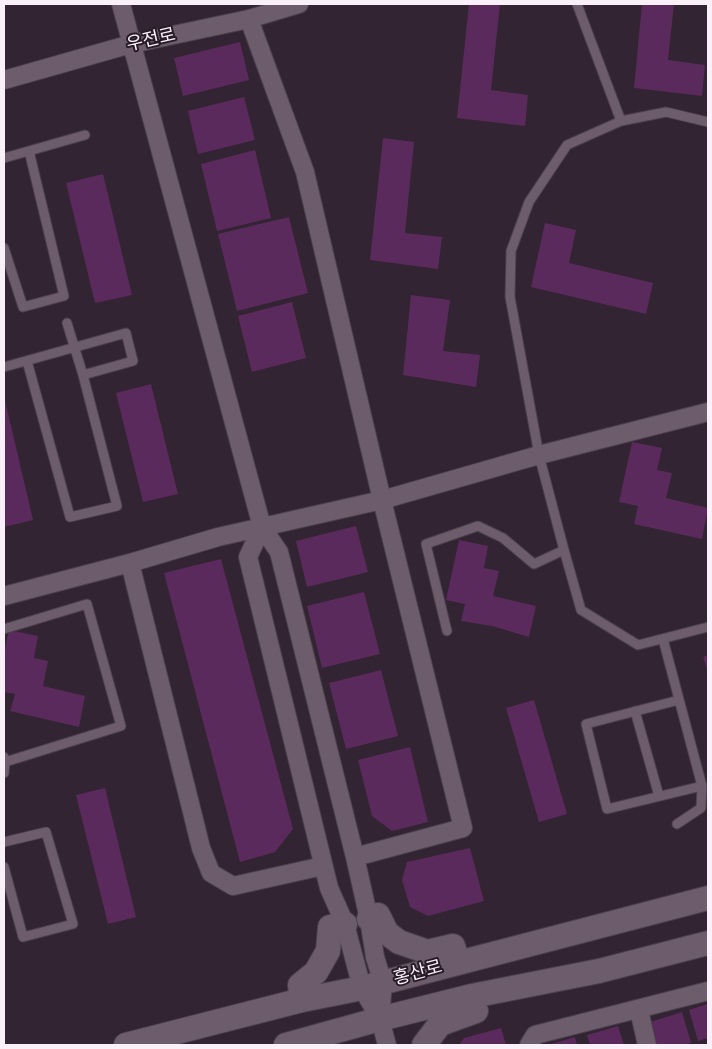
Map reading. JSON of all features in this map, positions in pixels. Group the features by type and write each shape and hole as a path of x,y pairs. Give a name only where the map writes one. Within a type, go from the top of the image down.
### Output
{"street":[{"path":"121,4 262,527 279,552 369,919 375,957 373,986"},
{"name":"우전로","path":"4,80 131,44 249,19 300,4"},
{"path":"249,19 305,172 382,500 464,828 355,857"},
{"path":"4,596 130,563 218,537 382,500 539,455 708,412"},
{"path":"262,527 248,557 329,888 373,986 387,1045"},
{"path":"130,563 201,848 211,873 233,886 323,866"},
{"name":"홍산로","path":"126,1045 302,1000 373,986 458,962 708,898"},
{"path":"369,919 378,916 387,933 399,942 428,952 453,946 458,962"},
{"path":"302,1000 300,985 316,972 328,951 330,927 345,924"},
{"name":"홍산로","path":"289,1045 380,1019 472,996 599,971 708,943"},
{"path":"529,1045 535,1034 708,992"},
{"path":"424,1045 440,1024 476,1011 472,996"},
{"path":"639,1010 647,1045"}],"lane":[{"path":"577,4 621,121"},
{"path":"708,122 666,112 621,121 567,145 529,202 511,251 510,297 539,455 581,610 638,645 708,627"},
{"path":"4,158 85,135"},
{"path":"4,248 23,307 64,296 29,151"},
{"path":"27,361 70,517 117,506 83,375 67,323"},
{"path":"4,367 126,333 133,360 83,375"},
{"path":"447,631 426,544 478,526 503,538 534,564 564,550"},
{"path":"4,629 88,604 121,726 5,759 4,773"},
{"path":"663,639 702,786 702,808 677,824"},
{"path":"679,700 586,724 608,809 702,786"},
{"path":"635,711 659,796"},
{"path":"4,842 46,832 73,924 23,938 4,867"}],"building":[{"path":"469,4 500,4 491,90 528,95 525,126 457,118"},
{"path":"642,4 674,4 668,60 705,65 702,96 634,88"},
{"path":"240,42 249,80 183,96 174,58"},
{"path":"244,97 255,140 198,154 188,111"},
{"path":"383,138 414,142 405,233 442,237 438,269 370,260"},
{"path":"255,150 271,218 217,231 201,164"},
{"path":"103,174 132,295 95,303 66,183"},
{"path":"289,217 308,293 237,311 218,234"},
{"path":"545,223 576,230 569,263 653,283 646,314 531,287"},
{"path":"411,295 450,300 443,351 480,355 476,387 403,375"},
{"path":"292,302 306,358 252,372 238,316"},
{"path":"151,384 178,494 143,502 116,393"},
{"path":"4,396 33,520 4,527"},
{"path":"632,442 662,448 657,470 672,473 666,498 708,508 702,539 634,524 638,506 619,502"},
{"path":"356,526 368,572 307,587 296,541"},
{"path":"459,540 488,546 484,568 499,571 493,596 536,606 529,637 492,626 461,621 465,604 446,600"},
{"path":"221,559 293,829 275,852 240,862 164,573"},
{"path":"364,592 380,654 322,668 307,606"},
{"path":"9,630 38,636 34,658 48,661 43,686 85,696 79,727 10,711 15,694 4,692 4,653"},
{"path":"708,655 708,672 703,657"},
{"path":"381,670 398,736 346,749 329,683"},
{"path":"534,700 567,814 539,822 506,708"},
{"path":"410,747 428,822 392,831 372,816 358,760"},
{"path":"105,788 136,917 108,924 76,795"},
{"path":"470,848 484,901 428,916 410,907 402,880 407,862"},
{"path":"708,1004 708,1038 698,1041 689,1010"},
{"path":"682,1012 691,1043 684,1045 653,1045 647,1023"},
{"path":"618,1026 624,1045 590,1045 587,1035"},
{"path":"501,1028 506,1045 459,1045 464,1038"},
{"path":"575,1037 577,1045 548,1045"}]}
